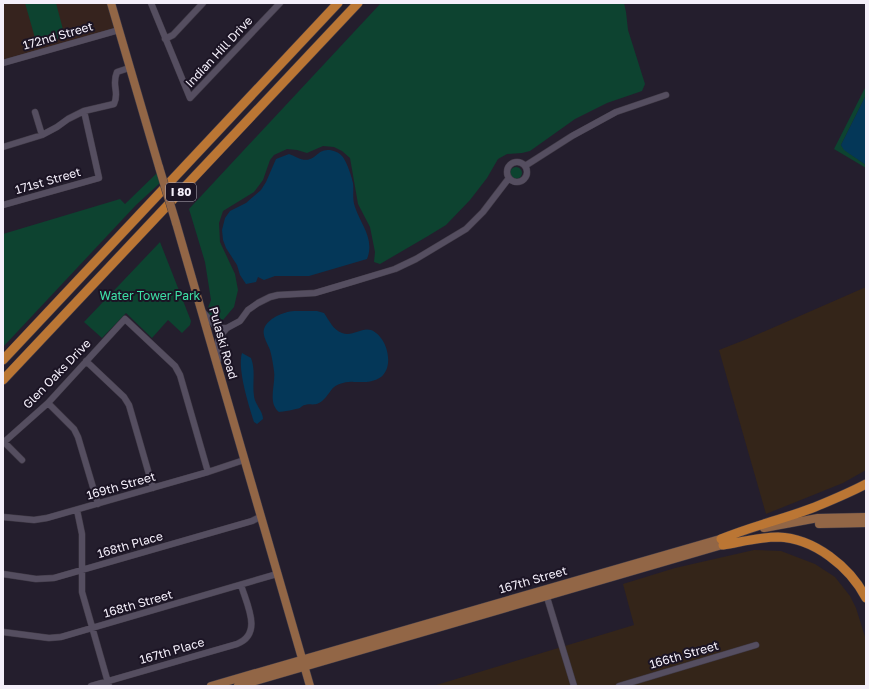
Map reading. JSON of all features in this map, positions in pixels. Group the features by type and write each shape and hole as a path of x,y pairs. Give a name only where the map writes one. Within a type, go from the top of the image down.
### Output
{"highway":[{"name":"I 80","path":"3,360 338,3"},
{"name":"I 80","path":"3,380 358,3"},
{"path":"722,542 745,529 772,522 815,507 866,484"},
{"path":"722,542 779,537 796,540 819,549 834,559 851,574 866,598"}],"main road":[{"name":"Pulaski Road","path":"111,3 310,686"},
{"name":"167th Street","path":"211,686 303,663 722,542 771,526 818,518 866,518"},
{"name":"167th Street","path":"722,542 796,527 820,524 866,523"},
{"name":"167th Street","path":"238,686 303,663"}],"street":[{"path":"151,3 165,39 173,35 203,3"},
{"name":"Indian Hill Drive","path":"165,39 190,98 280,3"},
{"name":"172nd Street","path":"3,64 119,30"},
{"path":"3,147 42,135 72,116 84,111 114,104 117,98 114,80 117,72 130,68"},
{"path":"525,166 572,136 616,112 666,95"},
{"name":"171st Street","path":"3,205 99,178 84,111"},
{"path":"35,112 42,135"},
{"path":"518,162 525,166 526,174 523,179 517,182 509,178 506,172 509,165 518,162"},
{"path":"218,370 218,342 220,336 227,328 240,321 252,307 270,296 315,293 381,274 416,259 466,229 483,212 509,178"},
{"path":"200,309 217,328 227,328"},
{"name":"Glen Oaks Drive","path":"4,442 48,403 125,319 175,366 180,375 208,472"},
{"path":"86,361 124,397 129,405 153,488"},
{"path":"48,403 74,429 78,437 98,504"},
{"path":"4,442 22,460"},
{"name":"169th Street","path":"3,517 25,520 41,520 208,472 244,460"},
{"path":"77,510 82,534 82,592 108,684"},
{"name":"168th Place","path":"3,574 44,579 54,578 252,521 260,517"},
{"name":"168th Street","path":"3,632 56,638 92,629 277,574"},
{"name":"167th Place","path":"91,686 108,684 237,644 248,637 252,628 241,585"},
{"path":"546,593 574,686"},
{"name":"166th Street","path":"619,686 756,645"}],"shaded area":[{"path":"3,3 108,3 114,27 113,30 3,61"},
{"path":"866,287 866,470 843,483 766,514 719,350"},
{"path":"754,550 781,551 815,564 835,577 850,596 856,608 866,640 866,686 433,686 634,625 623,584 675,568"}],"green space":[{"path":"25,3 56,3 65,37 37,45"},
{"path":"381,3 624,3 628,30 645,84 642,91 607,103 575,119 530,151 507,154 498,159 487,178 470,200 446,225 380,264 374,262 375,252 370,227 358,204 350,158 342,151 334,147 323,146 307,153 287,149 274,155 270,160 263,180 254,192 223,211 219,223 220,242 235,274 238,290 234,307 223,320 216,321 209,315 208,308 211,300 205,262 189,209"},
{"path":"866,86 866,95 841,145 845,150 866,165 866,168 834,149"},
{"path":"514,167 518,167 522,173 518,179 514,179 510,175 510,171"},
{"path":"157,173 160,183 136,205 3,347 3,234 120,199 125,204"},
{"name":"Water Tower Park","path":"160,242 191,321 190,325 182,333 168,320 152,338 126,313 102,338 84,322"}],"water":[{"path":"866,95 866,165 844,150 841,145"},
{"path":"330,150 340,154 347,164 353,183 354,204 368,239 369,252 367,259 309,276 275,276 264,280 258,277 256,282 246,284 223,240 222,230 225,218 230,211 246,203 261,190 276,159 289,154 307,160 313,158 320,152"},
{"path":"294,311 317,311 324,313 334,327 342,333 350,334 367,329 377,333 385,345 387,352 388,366 385,372 378,379 371,381 339,384 317,404 307,404 300,408 279,412 273,403 274,371 271,353 264,337 264,329 272,319 281,314"},
{"path":"242,353 251,358 254,372 254,396 262,413 263,419 257,424 254,422 244,388 241,368"}]}
